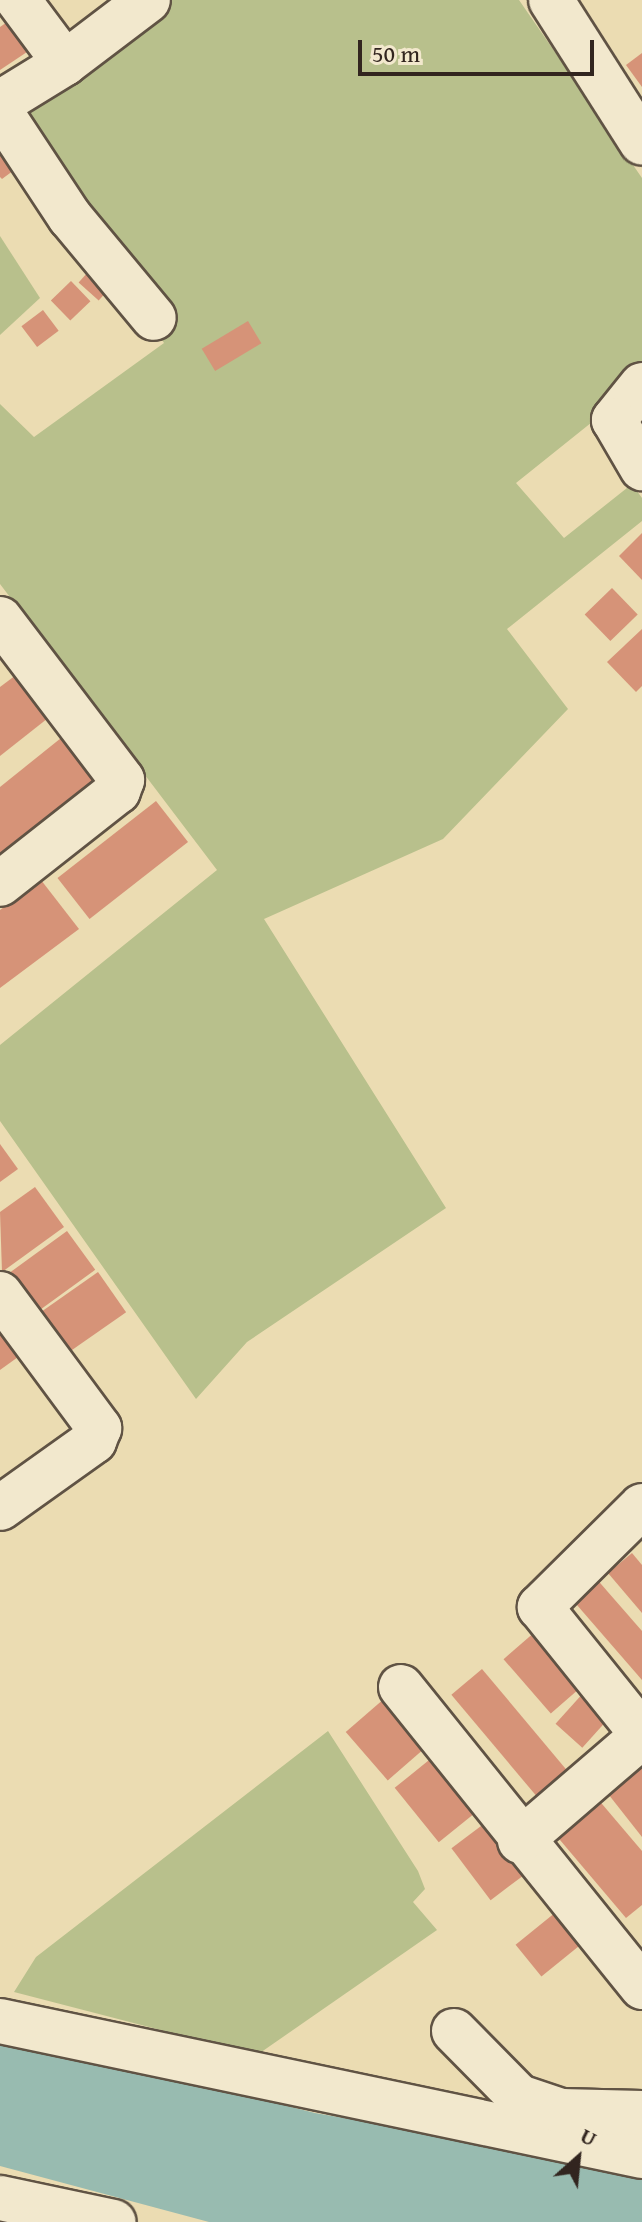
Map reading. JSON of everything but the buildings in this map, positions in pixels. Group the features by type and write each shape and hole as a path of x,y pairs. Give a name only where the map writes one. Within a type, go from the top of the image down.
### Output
{"street":[{"path":"18,0 65,63"},
{"path":"0,103 65,63 148,0"},
{"path":"551,0 642,143"},
{"path":"0,111 70,217 154,318"},
{"path":"642,385 614,420 642,468"},
{"path":"0,884 121,785 8,644"},
{"path":"0,1294 99,1428 94,1441 0,1508"},
{"path":"520,1841 642,1735 540,1607 642,1506"},
{"path":"401,1687 520,1841 642,1987"},
{"path":"0,2021 642,2156"},
{"path":"454,2031 519,2097 561,2111 642,2113"},
{"path":"0,2198 114,2222"}],"green space":[{"path":"165,0 519,0 642,178 642,382 516,483 564,538 632,484 642,498 642,521 507,629 568,709 443,839 264,919 446,1208 247,1342 196,1399 0,1121 0,1045 217,870 0,584 0,404 34,437 164,343 15,112"},
{"path":"0,236 40,298 0,335"},
{"path":"328,1731 418,1871 425,1889 413,1902 437,1930 257,2055 14,1992 36,1957"}],"water":[{"path":"0,2033 315,2113 642,2170 642,2222 209,2222 0,2166"}]}
